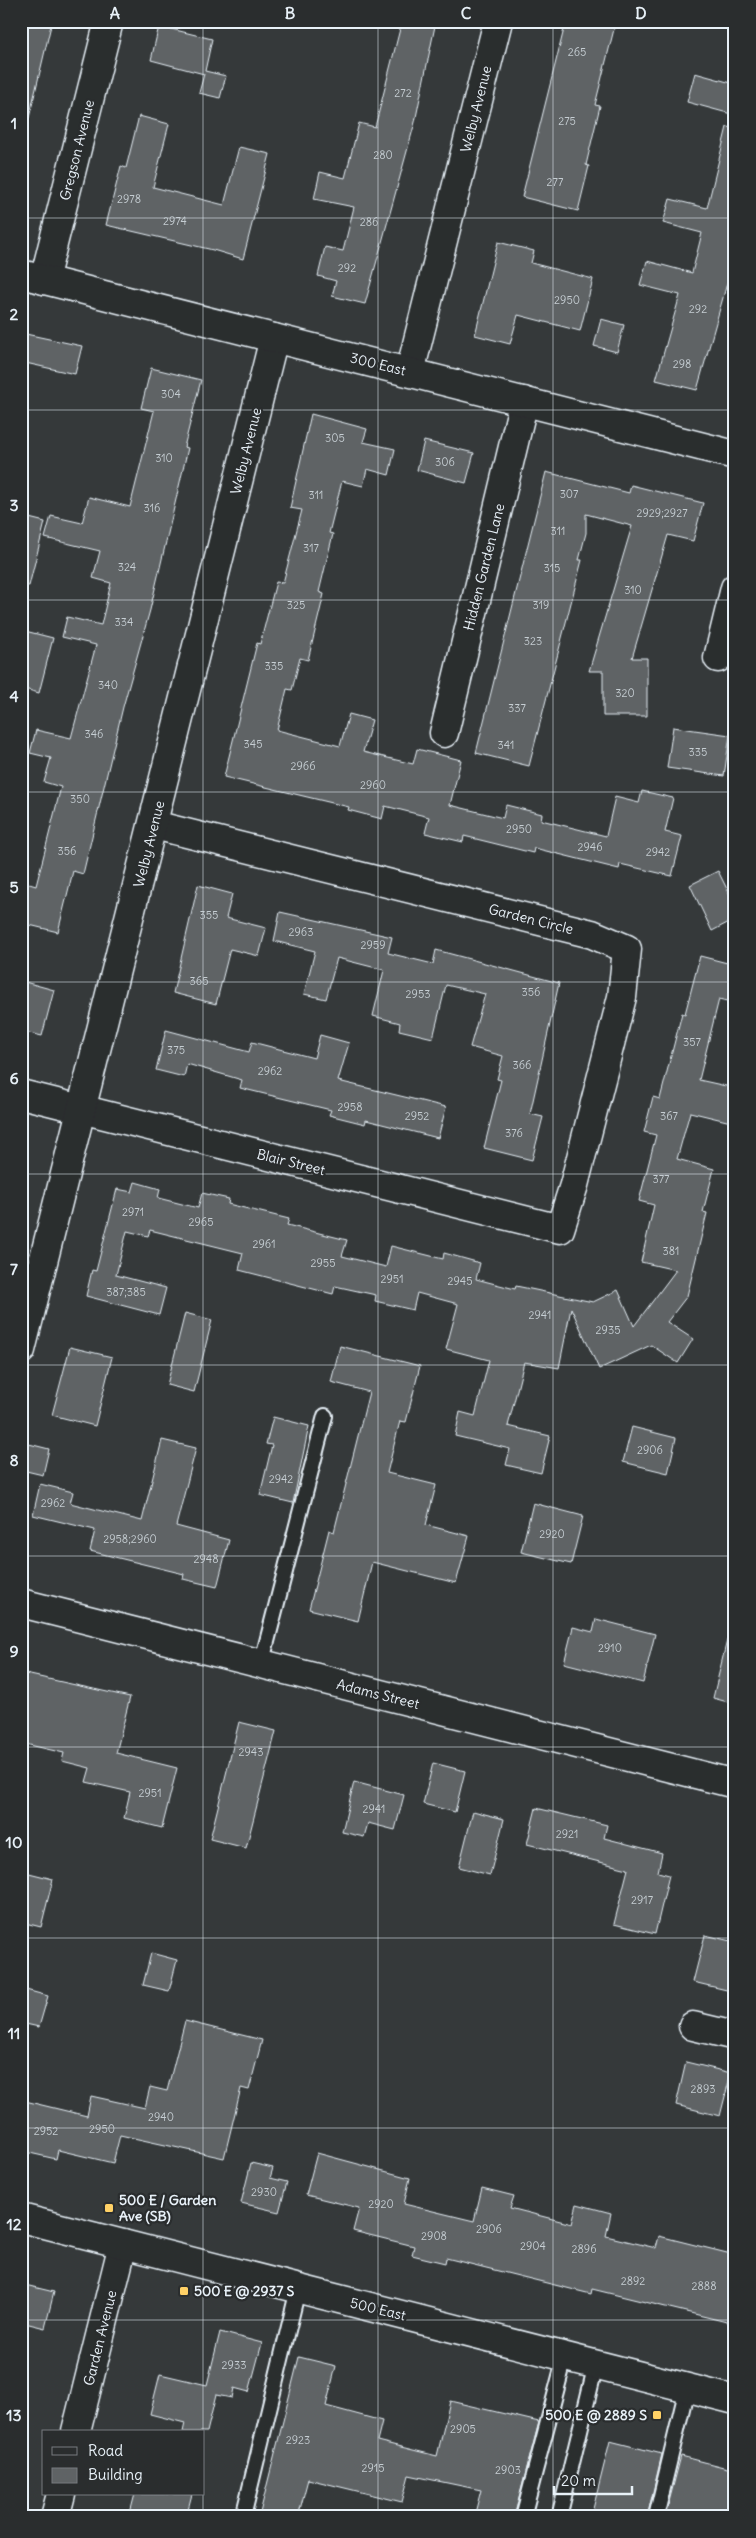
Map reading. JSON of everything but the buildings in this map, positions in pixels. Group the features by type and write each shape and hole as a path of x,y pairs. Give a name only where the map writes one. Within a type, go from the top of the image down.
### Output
{"street":[{"name":"Gregson Avenue","path":"33,277 109,21"},
{"name":"Welby Avenue","path":"410,372 498,21"},
{"name":"300 East","path":"33,277 735,455"},
{"name":"Welby Avenue","path":"21,1350 274,338"},
{"name":"Hidden Garden Lane","path":"444,733 524,401"},
{"path":"718,658 735,588"},
{"name":"Garden Circle","path":"154,824 592,934 627,949 622,997 574,1185 560,1229"},
{"name":"Blair Street","path":"21,1094 560,1229"},
{"name":"Adams Street","path":"21,1603 735,1784"},
{"path":"693,2026 735,2036"},
{"name":"500 East","path":"21,2218 735,2400"},
{"name":"Garden Avenue","path":"76,2430 123,2244"},
{"path":"55,2517 60,2496"}],"lane":[{"path":"261,1665 325,1416"},
{"path":"243,2517 298,2288"},
{"path":"523,2517 565,2357"},
{"path":"559,2517 596,2364"},
{"path":"656,2517 687,2388"}],"place":[{"name":"500 E / Garden Ave (SB)","path":"109,2208"},
{"name":"500 E @ 2937 S","path":"184,2291"},
{"name":"500 E @ 2889 S","path":"657,2415"}]}
